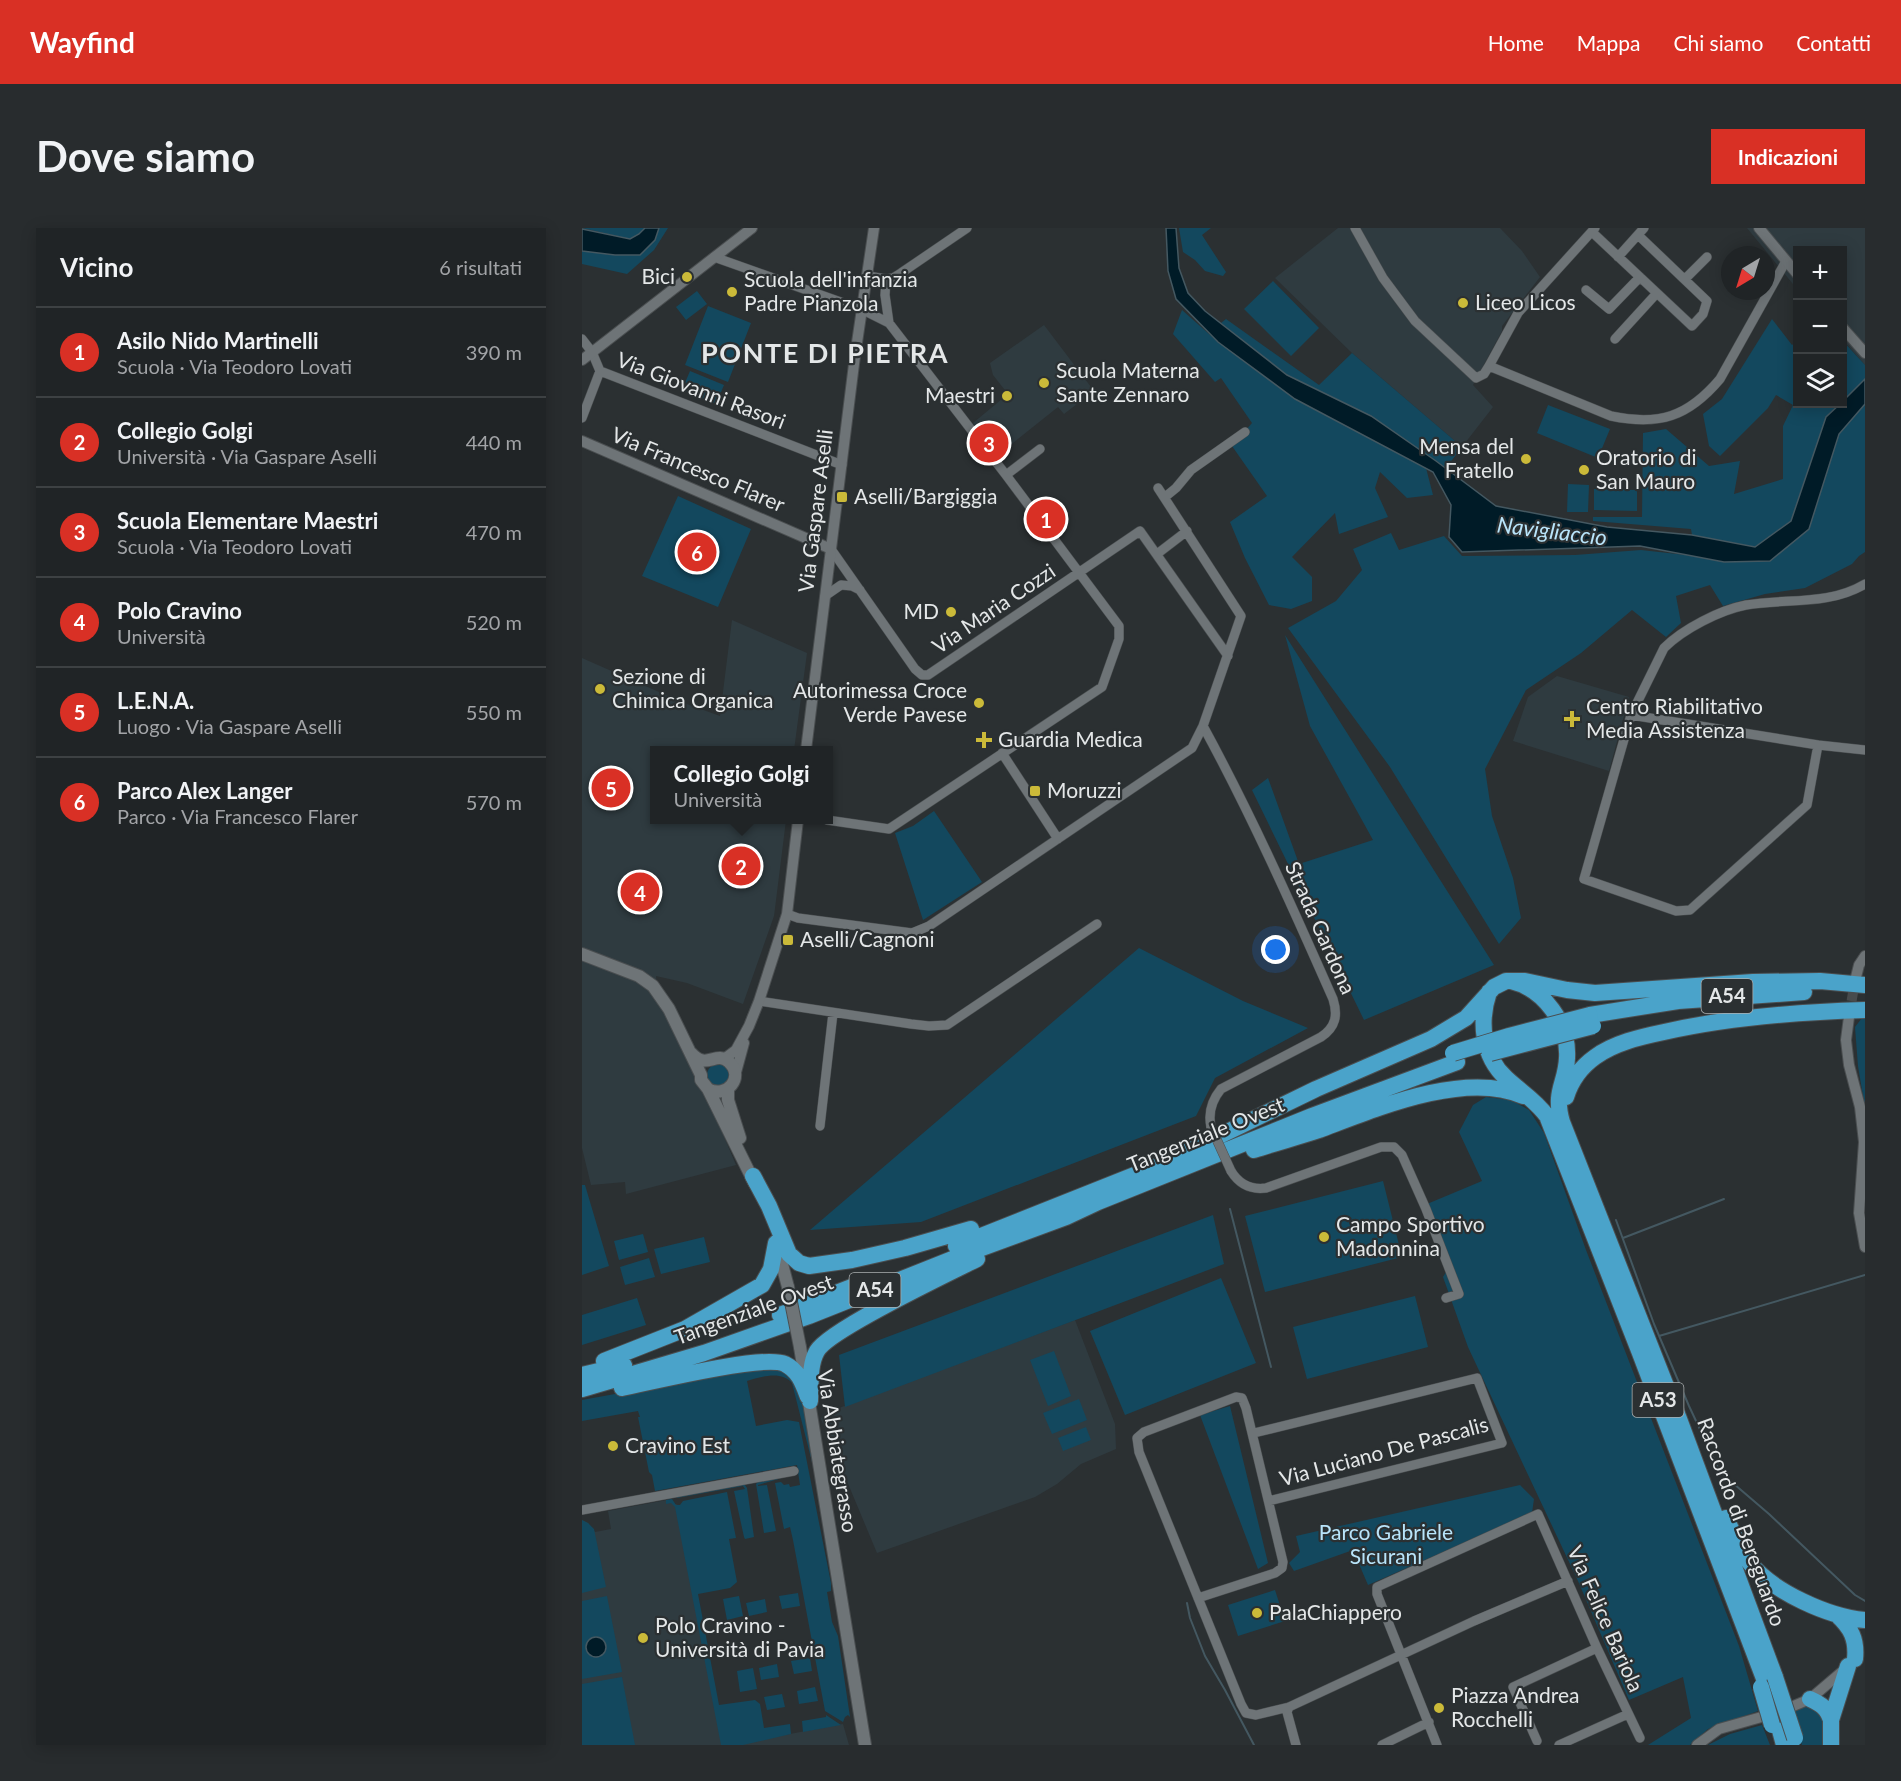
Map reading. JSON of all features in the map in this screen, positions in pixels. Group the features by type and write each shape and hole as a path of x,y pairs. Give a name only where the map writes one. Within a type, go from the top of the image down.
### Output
{"highway":[{"name":"A53","path":"1510,981 1523,985 1543,998 1556,1015 1563,1030 1567,1059 1558,1095 1558,1107 1568,1151"},
{"path":"1163,1170 1306,1094 1431,1039 1469,1015 1498,984 1525,981 1567,990 1596,993 1753,981 1820,981 1862,986"},
{"name":"Tangenziale Ovest","path":"582,1375 661,1355 775,1317 1095,1190 1163,1170 1509,1036 1591,1021 1678,1001 1862,986"},
{"name":"A53","path":"1489,992 1484,1006 1483,1025 1487,1047 1493,1062 1507,1079 1531,1097 1540,1107 1568,1151"},
{"name":"Tangenziale Ovest","path":"1591,1021 1742,1006 1865,1003"},
{"path":"1568,1151 1565,1106 1572,1082 1582,1068 1607,1050 1651,1035 1700,1024 1818,1011 1865,1010"},
{"path":"1163,1170 1316,1131 1411,1097 1468,1089 1497,1089 1521,1095 1540,1107"},
{"name":"Raccordo di Bereguardo","path":"1568,1151 1679,1419 1768,1683 1772,1722 1792,1743"},
{"name":"Raccordo di Bereguardo","path":"1568,1151 1751,1646 1792,1743"},
{"name":"Tangenziale Ovest","path":"582,1390 704,1353 809,1316 1066,1217 1163,1170"},
{"path":"751,1172 769,1206 789,1254 798,1263 809,1266 852,1260 905,1248 1095,1190"},
{"path":"810,1401 813,1361 818,1349 825,1341 973,1261 1066,1217"},
{"path":"762,1285 771,1269 776,1243"},
{"path":"582,1368 684,1329 762,1285 778,1282 788,1287"},
{"path":"582,1390 622,1388 748,1363 776,1362 787,1365 797,1373 810,1401"},
{"path":"1679,1419 1750,1563 1789,1594 1837,1614 1865,1620"},
{"path":"1831,1720 1856,1657 1854,1635 1837,1614"},
{"path":"1810,1699 1828,1711 1831,1720 1831,1745"},
{"path":"1772,1722 1777,1745"}],"main road":[{"path":"582,954 627,971 648,982 662,997 701,1075 701,1080 708,1089 718,1092 728,1089 735,1076 734,1069 724,1059 712,1059 707,1062 701,1075"},
{"path":"688,1051 697,1059 707,1062"},
{"name":"Via Abbiategrasso","path":"708,1089 751,1172"},
{"name":"Via Abbiategrasso","path":"728,1089 728,1100 776,1243 788,1287 810,1401 865,1745"}],"street":[{"path":"582,360 752,228"},
{"name":"Via Gaspare Aselli","path":"806,746 855,356 874,228"},
{"path":"868,276 893,278 967,228"},
{"path":"1355,228 1383,278 1414,321 1476,378 1484,374 1518,313 1593,230 1618,257 1692,326 1703,314 1707,301 1684,280 1641,232 1618,257"},
{"path":"1759,228 1793,270"},
{"path":"714,257 863,310 889,323 1119,626 1119,639 1102,687 889,830 833,820"},
{"path":"1685,279 1707,257"},
{"path":"1489,366 1611,416 1633,421 1665,419 1692,406 1708,394 1720,379 1786,261"},
{"path":"1586,290 1608,309 1640,277"},
{"path":"886,279 885,295 889,323"},
{"path":"1615,339 1657,293"},
{"path":"1847,333 1865,353"},
{"name":"Via Giovanni Rasori","path":"582,339 592,352 600,370 842,465"},
{"path":"582,418 600,370"},
{"path":"1165,497 1191,470 1245,432"},
{"name":"Via Francesco Flarer","path":"582,441 831,549"},
{"path":"1006,475 1040,449"},
{"path":"787,914 798,918 912,933 930,926 1192,748 1203,726 1241,616 1158,488"},
{"name":"Via Maria Cozzi","path":"861,591 915,669 920,674 928,675 1140,531 1156,554"},
{"path":"1187,531 1156,554 1228,656"},
{"path":"831,549 861,591"},
{"path":"1818,745 1807,805 1690,910 1676,911 1584,879 1631,715 1664,648 1672,640 1718,614 1748,605 1825,599 1841,595 1865,584"},
{"path":"825,596 841,585 852,586 861,591"},
{"path":"1631,715 1818,745 1865,750"},
{"name":"Strada Gardona","path":"1203,726 1235,785 1281,883 1337,1012 1334,1024 1322,1037 1221,1089 1211,1110 1211,1127 1231,1172 1242,1183 1262,1189 1381,1147 1394,1147 1402,1155 1426,1209 1459,1294 1446,1298"},
{"path":"1002,753 1058,839"},
{"path":"735,1076 749,1026 787,914 797,824"},
{"path":"759,1001 929,1026 947,1025 1097,924"},
{"path":"1862,986 1859,965 1865,956"},
{"path":"820,1126 833,1013"},
{"path":"1849,1017 1846,1040 1849,1065 1860,1107 1864,1142 1859,1213 1865,1247"},
{"path":"724,1059 736,1050 749,1026"},
{"name":"Via Luciano De Pascalis","path":"1254,1433 1477,1378 1502,1443 1269,1501"},
{"name":"Via Luciano De Pascalis","path":"1236,1397 1242,1398 1254,1433 1282,1557 1282,1568 1275,1573 1198,1598 1139,1452 1137,1438 1144,1432 1236,1397"},
{"path":"582,1510 794,1471"},
{"name":"Via Felice Bariola","path":"1401,1656 1377,1594 1377,1587 1538,1514 1640,1738"},
{"path":"1198,1598 1240,1704 1246,1713 1256,1715 1289,1707 1474,1621 1568,1581"},
{"path":"1537,1741 1513,1687 1598,1648"},
{"path":"1401,1656 1437,1745"},
{"path":"1791,1707 1810,1699 1836,1679 1856,1657"},
{"path":"1289,1707 1287,1712 1296,1745"},
{"path":"1560,1745 1628,1714"},
{"path":"1382,1745 1429,1722"},
{"path":"1696,1745 1719,1729 1772,1722"}],"shaded area":[{"path":"1338,228 1500,228 1522,251 1540,277 1502,326 1502,331 1473,385 1493,407 1462,447 1352,353 1275,278"},
{"path":"1747,228 1865,228 1865,365 1847,345 1847,246 1793,246 1793,284 1775,262 1775,246 1762,246"},
{"name":"Scuola Materna Sante Zennaro","path":"1044,325 1094,391 1064,414 1058,407 998,455 973,423 1008,394 993,375 990,363"},
{"path":"732,620 807,653 795,746 650,746 650,824 786,824 774,916 743,1004 687,983 656,976 657,986 736,1165 626,1194 625,1182 591,1185 582,1148 582,658 684,703 720,716"},
{"name":"Centro Riabilitativo Media Assistenza","path":"1557,676 1629,697 1609,771 1513,741 1528,697"},
{"path":"1075,1320 1115,1424 1116,1449 1081,1464 1057,1484 1035,1497 877,1553 821,1419 823,1414"},
{"name":"Polo Cravino - Università di Pavia","path":"672,1499 673,1503 678,1505 723,1745 582,1745 582,1520 588,1523 595,1532 611,1529 608,1511"},
{"path":"843,1724 849,1745 732,1745"}],"green space":[{"path":"582,228 645,228 630,239"},
{"path":"659,228 668,228 654,250 627,274 582,264 582,251 615,255 655,240"},
{"path":"1179,228 1211,228 1202,235 1226,272 1223,276 1205,271 1183,252"},
{"path":"1273,281 1319,328 1291,356 1244,309"},
{"path":"697,291 707,304 686,320 676,307"},
{"path":"708,306 751,323 728,382 685,365"},
{"path":"1182,310 1218,342 1295,399 1426,468 1433,495 1407,498 1380,472 1375,488 1388,517 1339,534 1335,513 1292,557 1312,577 1312,601 1291,609 1269,605 1245,558 1230,522 1267,496 1232,446 1252,423 1221,378 1215,382 1173,334"},
{"path":"1226,319 1319,385 1352,353 1462,447 1446,468 1371,416 1287,375 1221,323"},
{"path":"1772,319 1793,344 1793,405 1776,395 1768,408 1720,456 1709,446 1703,414 1722,399"},
{"path":"1847,345 1865,365 1865,379 1847,397"},
{"path":"690,371 724,385 716,404 682,390"},
{"path":"1865,404 1865,552 1852,564 1805,588 1765,594 1723,606 1710,585 1676,596 1681,623 1666,637 1632,610 1581,653 1526,690 1485,769 1492,816 1513,878 1521,918 1499,944 1390,767 1288,628 1336,601 1362,570 1353,549 1391,533 1399,550 1444,536 1462,556 1575,555 1641,550 1724,562 1809,529 1839,434"},
{"path":"1548,405 1610,429 1598,458 1537,433"},
{"path":"1793,405 1793,408 1836,408 1826,417 1791,521 1755,547 1692,535 1691,529 1593,521 1593,517 1642,517 1643,433 1666,429 1709,466 1740,461 1734,494 1783,479 1783,426"},
{"path":"1568,484 1589,485 1588,512 1567,512"},
{"path":"1594,489 1637,490 1637,511 1594,510"},
{"path":"678,496 751,529 718,607 642,576"},
{"path":"1285,635 1494,965 1364,1020 1252,790 1268,778 1299,864 1373,840 1310,726"},
{"path":"934,811 982,882 923,920 895,833 913,826"},
{"path":"1139,948 1243,1001 1308,1028 1215,1078 1196,1116 921,1222 810,1230"},
{"path":"1862,1018 1865,1019 1865,1108 1858,1066 1855,1027"},
{"path":"718,1064 726,1067 729,1075 726,1083 718,1086 710,1083 707,1075 710,1067"},
{"path":"1486,1097 1511,1100 1529,1110 1544,1133 1586,1250 1739,1646 1758,1711 1708,1729 1690,1745 1648,1745 1691,1718 1683,1677 1629,1700 1578,1581 1468,1347 1443,1277 1451,1264 1427,1204 1482,1181 1459,1132 1473,1105"},
{"name":"Campo Sportivo Madonnina","path":"1383,1181 1402,1257 1265,1292 1245,1216"},
{"path":"582,1185 585,1185 609,1266 582,1275"},
{"path":"1213,1215 1224,1264 845,1407 839,1355"},
{"path":"643,1234 648,1252 619,1260 614,1241"},
{"path":"704,1237 710,1262 661,1274 654,1249"},
{"path":"649,1258 655,1277 625,1285 620,1267"},
{"path":"1221,1278 1256,1363 1125,1415 1090,1331"},
{"path":"1415,1296 1428,1347 1307,1379 1293,1327"},
{"path":"637,1298 646,1325 582,1345 582,1315"},
{"path":"1054,1351 1071,1396 1048,1406 1030,1360"},
{"path":"781,1366 801,1393 816,1478 792,1383 777,1376 764,1376 747,1381 756,1426 787,1420 799,1422 831,1583 831,1591 827,1592 832,1622 838,1636 850,1717 848,1715 845,1717 843,1722 825,1711 793,1540 790,1527 784,1529 775,1483 789,1484 790,1487 800,1485 797,1465 655,1491 652,1475 649,1472 638,1411 582,1421 582,1400"},
{"path":"1079,1399 1087,1420 1052,1434 1043,1413"},
{"path":"1230,1406 1268,1563 1258,1569 1200,1415"},
{"path":"1086,1427 1091,1440 1063,1451 1058,1438"},
{"path":"782,1478 758,1485 767,1485 776,1531 764,1533 756,1484 759,1481"},
{"path":"740,1484 747,1488 754,1537 745,1539 744,1537 734,1491 745,1489 743,1486 677,1498 677,1496"},
{"name":"Parco Gabriele Sicurani","path":"1520,1485 1534,1499 1532,1513 1368,1585 1353,1550 1294,1571 1289,1563 1300,1552 1296,1536"},
{"path":"727,1492 736,1538 729,1539 737,1582 730,1588 698,1594 719,1705 755,1700 760,1704 764,1728 790,1724 791,1734 743,1745 721,1745 675,1507 671,1503 666,1504 666,1500 672,1499 676,1505 680,1505 683,1501"},
{"path":"582,1520 594,1529 606,1587 582,1593"},
{"name":"PalaChiappero","path":"1275,1590 1285,1621 1238,1636 1228,1605"},
{"path":"798,1593 800,1606 782,1609 779,1596"},
{"path":"607,1596 622,1672 582,1679 582,1601"},
{"path":"739,1596 743,1616 727,1620 723,1599"},
{"path":"765,1599 767,1612 749,1616 746,1603"},
{"path":"810,1658 812,1671 794,1674 791,1661"},
{"path":"777,1664 779,1677 761,1680 759,1668"},
{"path":"753,1668 757,1689 740,1692 737,1671"},
{"path":"622,1677 635,1745 582,1745 582,1684"},
{"path":"815,1687 818,1701 799,1704 797,1691"},
{"path":"782,1694 785,1707 767,1710 764,1697"},
{"path":"1811,1704 1824,1716 1824,1745 1802,1745 1791,1713"},
{"path":"826,1715 841,1725 803,1732 802,1721 826,1717"},
{"path":"1762,1725 1770,1745 1708,1745 1730,1734"}],"water":[{"path":"645,228 659,228 655,240 640,255 582,251 582,229 630,239"},
{"name":"Navigliaccio","path":"1166,228 1176,228 1179,268 1188,293 1205,311 1287,375 1371,416 1496,506 1607,527 1692,535 1755,547 1791,521 1826,417 1836,408 1847,408 1847,397 1865,379 1865,404 1839,434 1809,529 1770,561 1724,562 1640,546 1462,552 1449,537 1451,505 1433,472 1295,399 1218,342 1176,299 1168,271"},
{"path":"596,1637 603,1640 606,1647 603,1654 596,1657 589,1654 586,1647 589,1640"}],"waterway":[{"path":"1623,1238 1724,1199"},
{"path":"1230,1209 1271,1367"},
{"path":"1616,1220 1654,1324 1720,1472 1769,1514 1855,1595 1865,1601"},
{"path":"1659,1336 1865,1275"},
{"path":"1187,1603 1190,1618 1205,1656 1254,1745"}],"tunnel":[{"path":"1849,1016 1855,981"}],"place":[{"name":"Bici","path":"687,277"},
{"name":"Scuola dell'infanzia Padre Pianzola","path":"732,292"},
{"name":"Liceo Licos","path":"1463,303"},
{"name":"Scuola Materna Sante Zennaro","path":"1044,383"},
{"name":"Maestri","path":"1007,396"},
{"name":"Scuola Elementare Maestri","path":"989,443"},
{"name":"Mensa del Fratello","path":"1526,459"},
{"name":"Oratorio di San Mauro","path":"1584,470"},
{"name":"Aselli/Bargiggia","path":"842,497"},
{"name":"Asilo Nido Martinelli","path":"1046,519"},
{"name":"Parco Alex Langer","path":"697,552"},
{"name":"MD","path":"951,612"},
{"name":"Sezione di Chimica Organica","path":"600,689"},
{"name":"Autorimessa Croce Verde Pavese","path":"979,703"},
{"name":"Centro Riabilitativo Media Assistenza","path":"1572,719"},
{"name":"Guardia Medica","path":"984,740"},
{"name":"L.E.N.A.","path":"611,788"},
{"name":"Moruzzi","path":"1035,791"},
{"name":"Collegio Golgi","path":"741,866"},
{"name":"Polo Cravino","path":"640,892"},
{"name":"Aselli/Cagnoni","path":"788,940"},
{"name":"Campo Sportivo Madonnina","path":"1324,1237"},
{"name":"Cravino Est","path":"613,1446"},
{"name":"PalaChiappero","path":"1257,1613"},
{"name":"Polo Cravino - Università di Pavia","path":"643,1638"},
{"name":"Piazza Andrea Rocchelli","path":"1439,1708"}],"district":[{"name":"PONTE DI PIETRA","path":"825,354"}]}
